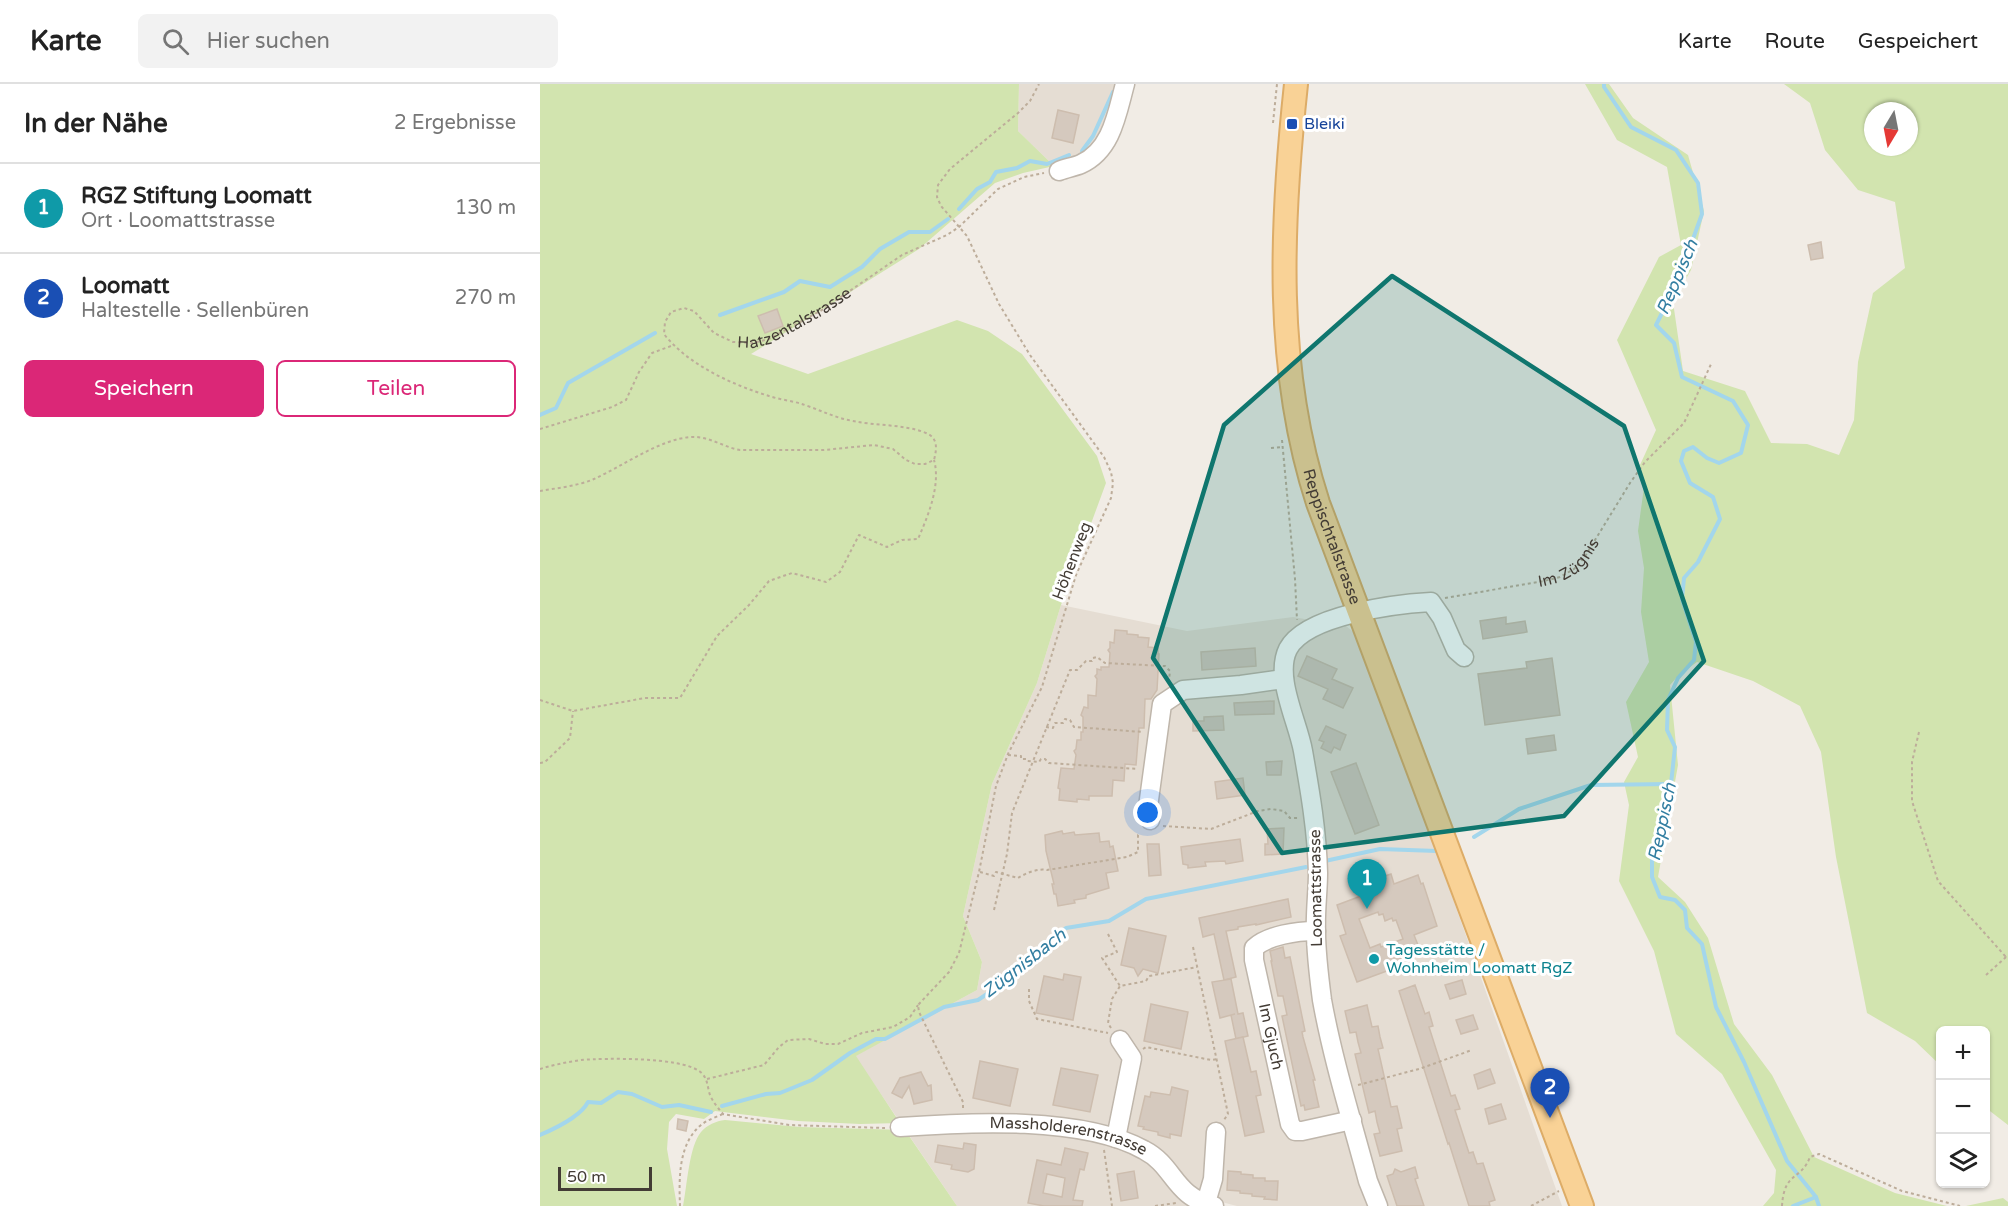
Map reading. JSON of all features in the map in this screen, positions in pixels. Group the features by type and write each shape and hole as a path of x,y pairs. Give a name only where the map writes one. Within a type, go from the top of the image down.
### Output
{"main road":[{"name":"Reppischtalstrasse","path":"1296,84 1288,174 1285,306 1290,384 1301,444 1309,474 1582,1206"}],"street":[{"path":"1059,171 1081,164 1094,156 1105,144 1113,127 1125,84"},
{"path":"1360,611 1431,602 1442,618 1456,650 1464,657"},
{"name":"Loomattstrasse","path":"1360,611 1301,634 1288,649 1283,664 1284,679 1302,740 1314,817 1318,873 1316,931 1323,1000 1368,1181 1378,1206"},
{"path":"1150,820 1148,807 1162,704 1183,690 1284,679"},
{"name":"Im Gjuch","path":"1316,931 1305,931 1262,941 1254,948 1254,960 1290,1124 1295,1131 1302,1131 1352,1120"},
{"path":"1109,1136 1132,1058 1118,1037"},
{"name":"Massholderenstrasse","path":"900,1127 955,1123 1055,1126 1109,1136 1152,1154 1183,1190 1208,1205"},
{"path":"1208,1205 1214,1179 1216,1132"}],"path":[{"name":"Höhenweg","path":"707,1079 764,1065 788,1040 809,1039 825,1044 838,1044 862,1033 893,1027 910,1017 918,1005 950,972 967,924 996,786 1008,754 1042,687 1076,575 1111,498 1113,483 1104,457 1030,355 999,304 967,236 941,206 937,197 938,185 950,169 1024,107 1040,84"},
{"name":"Hatzentalstrasse","path":"672,345 664,334 665,322 670,312 684,308 694,311 714,333 733,342 753,343 769,339 822,310 891,261 936,242 959,227 985,201 1011,182 1024,177 1059,171"},
{"path":"540,429 612,407 626,400 639,372 652,353 672,345 736,384 770,397 804,405 836,418 907,428 926,433 934,439 937,448 934,460 937,471 928,516 918,540 902,540 887,547 859,535 840,572 826,582 792,573 769,581 749,605 717,636 680,698 645,698 573,711 540,700"},
{"name":"Im Zügnis","path":"1431,602 1544,581 1560,577 1574,569 1584,558 1645,462 1684,423 1712,362"},
{"path":"540,491 591,480 668,442 691,437 708,439 727,448 740,450 824,450 874,445 893,449 915,464 925,464 934,460"},
{"path":"994,910 1007,854 1012,813 1070,670 1077,670 1086,661 1092,661 1096,657 1105,663 1165,666 1170,671 1168,681 1172,698"},
{"path":"540,763 545,762 570,738 573,711"},
{"path":"1046,727 1053,728 1055,723 1063,723 1065,719 1070,720 1074,727 1158,733"},
{"path":"1919,732 1912,762 1912,801 1938,881 2007,958 1986,975"},
{"path":"1008,754 1021,756 1021,759 1032,762 1045,759 1049,763 1153,770"},
{"path":"979,872 994,876 996,872 1018,878 1044,869 1127,857 1138,852 1138,835 1150,820 1166,827 1211,829 1271,808 1284,811 1290,818 1314,817"},
{"path":"1108,934 1117,952 1102,958 1120,986"},
{"path":"1192,947 1228,1114 1216,1132"},
{"path":"1118,1037 1108,1023 1112,999 1120,986 1146,981 1149,976 1197,967"},
{"path":"1029,989 1029,1001 1037,1019 1118,1037"},
{"path":"918,1005 925,1025 963,1102"},
{"path":"1130,1056 1146,1047 1210,1060 1217,1059"},
{"path":"1344,1089 1419,1069 1472,1050"},
{"path":"540,1069 589,1060 655,1061 687,1066 699,1071 707,1079 710,1095 723,1114"},
{"path":"680,1206 680,1167 688,1140 701,1125 723,1114 789,1125 826,1128 900,1127"},
{"path":"1109,1136 1112,1206"},
{"path":"1782,1206 1785,1185 1806,1166 1809,1157 1819,1154 1902,1191 1960,1206"}],"highlighted area":[{"path":"1392,276 1624,426 1704,661 1564,816 1282,853 1153,658 1224,425"}],"shaded area":[{"path":"1019,84 1130,84 1113,142 1054,166 1018,131"},
{"path":"1061,605 1187,631 1293,617 1346,626 1360,637 1562,1206 1237,1206 1198,1196 1194,1206 957,1206 855,1056 977,990 982,962 963,916 992,784 1037,683"}],"green space":[{"path":"540,84 1019,84 1018,131 1054,166 1023,173 995,183 919,249 751,354 808,374 957,320 988,331 1022,354 1097,456 1106,483 1061,605 1037,683 992,784 963,916 982,962 977,990 856,1056 900,1123 798,1121 715,1111 704,1119 676,1114 669,1122 667,1149 677,1206 540,1206"},
{"path":"1585,84 1609,84 1633,118 1688,155 1704,211 1691,270 1673,302 1683,371 1745,391 1771,443 1807,444 1839,455 1854,420 1858,362 1873,293 1905,268 1895,202 1858,190 1825,150 1810,103 1784,84 2008,84 2008,1125 1990,1111 1990,1026 1936,1026 1936,1061 1915,1041 1867,1013 1836,857 1821,752 1800,706 1753,681 1697,662 1670,685 1678,765 1658,877 1685,902 1708,938 1734,1024 1772,1075 1814,1157 1895,1193 1947,1206 1763,1206 1774,1193 1776,1170 1722,1074 1676,1034 1654,951 1619,881 1629,805 1624,782 1638,757 1626,702 1649,662 1641,612 1644,568 1638,531 1644,487 1640,465 1656,430 1617,340 1659,257 1681,245 1667,167 1617,140"},
{"path":"725,1120 800,1127 905,1130 957,1206 683,1206 691,1157 697,1138 709,1125"},
{"path":"2003,1198 2008,1202 2008,1206 1966,1206"}],"building":[{"path":"1058,110 1079,115 1073,143 1052,138"},
{"path":"1821,242 1823,258 1811,260 1808,245"},
{"path":"777,309 783,326 765,333 758,316"},
{"path":"1506,617 1506,624 1525,621 1527,632 1483,639 1480,621"},
{"path":"1115,630 1149,638 1148,647 1158,648 1159,654 1157,690 1151,699 1145,699 1144,728 1139,728 1136,765 1125,764 1124,781 1113,780 1112,796 1089,796 1089,800 1077,799 1077,802 1059,800 1061,768 1074,769 1076,755 1074,751 1077,740 1081,740 1081,732 1083,732 1081,715 1084,707 1088,708 1088,695 1096,696 1097,669 1109,667 1110,653 1108,650 1110,642 1114,643"},
{"path":"1255,648 1256,666 1202,670 1201,652"},
{"path":"1307,656 1337,669 1332,679 1353,688 1343,708 1323,699 1328,689 1298,676"},
{"path":"1552,658 1560,715 1485,725 1478,674 1527,668 1526,662"},
{"path":"1274,701 1274,714 1235,715 1234,703"},
{"path":"1223,716 1224,730 1193,731 1193,721 1204,721 1204,717"},
{"path":"1326,726 1346,735 1340,750 1334,747 1331,753 1321,748 1324,742 1319,740"},
{"path":"1554,735 1556,750 1528,754 1526,739"},
{"path":"1282,761 1281,775 1267,775 1266,762"},
{"path":"1356,763 1379,825 1355,834 1331,772"},
{"path":"1243,778 1245,795 1217,799 1215,782"},
{"path":"1284,828 1283,854 1265,855 1265,844 1268,844 1267,829"},
{"path":"1062,831 1063,834 1074,832 1075,835 1099,833 1100,842 1109,841 1110,847 1113,846 1118,871 1106,873 1109,888 1086,895 1086,898 1074,900 1075,903 1058,906 1052,884 1054,884 1046,851 1045,835"},
{"path":"1240,839 1243,861 1226,864 1225,861 1205,862 1206,866 1188,868 1188,865 1183,864 1181,847"},
{"path":"1147,844 1159,844 1161,875 1149,876"},
{"path":"1391,874 1394,884 1418,875 1421,884 1423,883 1437,926 1414,935 1418,945 1398,953 1403,965 1357,982 1340,936 1346,934 1337,905 1361,896 1355,880 1365,876 1367,882","holes":["1378,912 1379,915 1383,914 1385,921 1392,918 1393,921 1396,920 1403,939 1381,947 1380,944 1370,948 1359,919"]},
{"path":"1288,899 1291,917 1226,931 1236,977 1224,980 1214,934 1203,937 1199,918"},
{"path":"1129,928 1166,936 1158,973 1143,969 1138,976 1134,968 1121,965"},
{"path":"1283,947 1285,958 1290,957 1305,1031 1302,1032 1315,1080 1313,1080 1319,1107 1305,1110 1304,1105 1301,1106 1282,1016 1287,1015 1283,996 1278,996 1271,961 1270,951"},
{"path":"1064,974 1081,977 1073,1020 1036,1013 1044,976 1063,980"},
{"path":"1231,979 1238,1014 1243,1013 1248,1036 1236,1039 1231,1015 1220,1018 1212,982"},
{"path":"1462,980 1466,994 1450,999 1445,985"},
{"path":"1415,985 1425,1014 1429,1012 1433,1026 1429,1027 1451,1096 1455,1095 1460,1109 1455,1110 1469,1153 1473,1152 1477,1164 1483,1163 1495,1200 1489,1202 1490,1206 1469,1206 1399,991"},
{"path":"1151,1004 1188,1012 1181,1049 1144,1041"},
{"path":"1367,1005 1372,1027 1378,1026 1383,1048 1378,1049 1391,1107 1397,1106 1402,1128 1397,1129 1402,1151 1380,1156 1374,1134 1380,1133 1375,1111 1369,1113 1355,1054 1361,1053 1356,1032 1350,1033 1345,1011"},
{"path":"1473,1015 1478,1029 1461,1034 1456,1020"},
{"path":"1243,1037 1251,1072 1256,1071 1261,1095 1256,1096 1264,1132 1245,1136 1225,1041"},
{"path":"980,1061 1018,1069 1010,1106 973,1098"},
{"path":"1061,1068 1098,1075 1090,1112 1053,1105"},
{"path":"1490,1069 1495,1083 1478,1089 1474,1075"},
{"path":"921,1072 928,1086 931,1085 932,1100 914,1104 909,1086 902,1098 892,1093 900,1078"},
{"path":"1172,1087 1188,1091 1181,1136 1170,1134 1170,1138 1138,1126 1145,1096 1150,1097 1151,1092 1170,1095"},
{"path":"1501,1104 1506,1119 1489,1124 1485,1109"},
{"path":"678,1119 688,1121 686,1131 677,1129"},
{"path":"964,1143 976,1145 974,1169 968,1172 951,1169 952,1165 935,1162 938,1145 963,1149"},
{"path":"1065,1148 1088,1153 1084,1170 1080,1169 1073,1200 1083,1201 1082,1206 1044,1206 1028,1203 1037,1160 1061,1165","holes":["1047,1174 1065,1178 1062,1197 1043,1193"]},
{"path":"1415,1167 1418,1178 1415,1179 1424,1206 1397,1206 1387,1176 1393,1174 1395,1169 1401,1172"},
{"path":"1134,1171 1138,1198 1121,1201 1117,1174"},
{"path":"1228,1171 1253,1175 1253,1178 1265,1178 1265,1181 1278,1181 1277,1200 1227,1190"}],"waterway":[{"name":"Reppisch","path":"1604,84 1631,127 1676,150 1698,183 1702,214 1677,283 1656,325 1674,343 1682,377 1733,401 1748,425 1741,453 1719,463 1707,458 1693,447 1684,451 1681,461 1690,483 1713,497 1720,519 1698,562 1684,578 1682,599 1696,642 1694,660 1678,678 1668,700 1667,730 1675,747 1669,802 1662,835 1652,855 1652,877 1660,897 1675,900 1685,910 1687,928 1702,944 1716,1007 1744,1062 1787,1161 1816,1197 1819,1206"},
{"path":"1082,151 1093,136 1113,92"},
{"path":"959,209 977,189 990,182 996,172 1017,168 1030,161 1047,164 1069,155"},
{"path":"720,315 784,292 800,281 830,287 862,267 880,249 909,232 930,232 948,219"},
{"path":"540,415 556,408 568,383 655,333"},
{"name":"Zügnisbach","path":"1474,837 1519,809 1591,785 1671,784"},
{"name":"Zügnisbach","path":"1325,861 1380,849 1437,851"},
{"name":"Zügnisbach","path":"722,1106 766,1094 780,1093 812,1080 850,1053 876,1039 885,1039 944,1007 978,1000 1002,984 1066,928 1109,921 1146,899 1306,867"},
{"name":"Zügnisbach","path":"540,1135 573,1117 588,1102 601,1103 618,1092 632,1094 662,1107 679,1105 711,1112"},
{"path":"1793,1206 1816,1197"}],"place":[{"name":"Bleiki","path":"1292,124"},
{"name":"RGZ Stiftung Loomatt","path":"1367,909"},
{"name":"Tagesstätte / Wohnheim Loomatt RgZ","path":"1374,959"},
{"name":"Loomatt","path":"1550,1118"}]}
